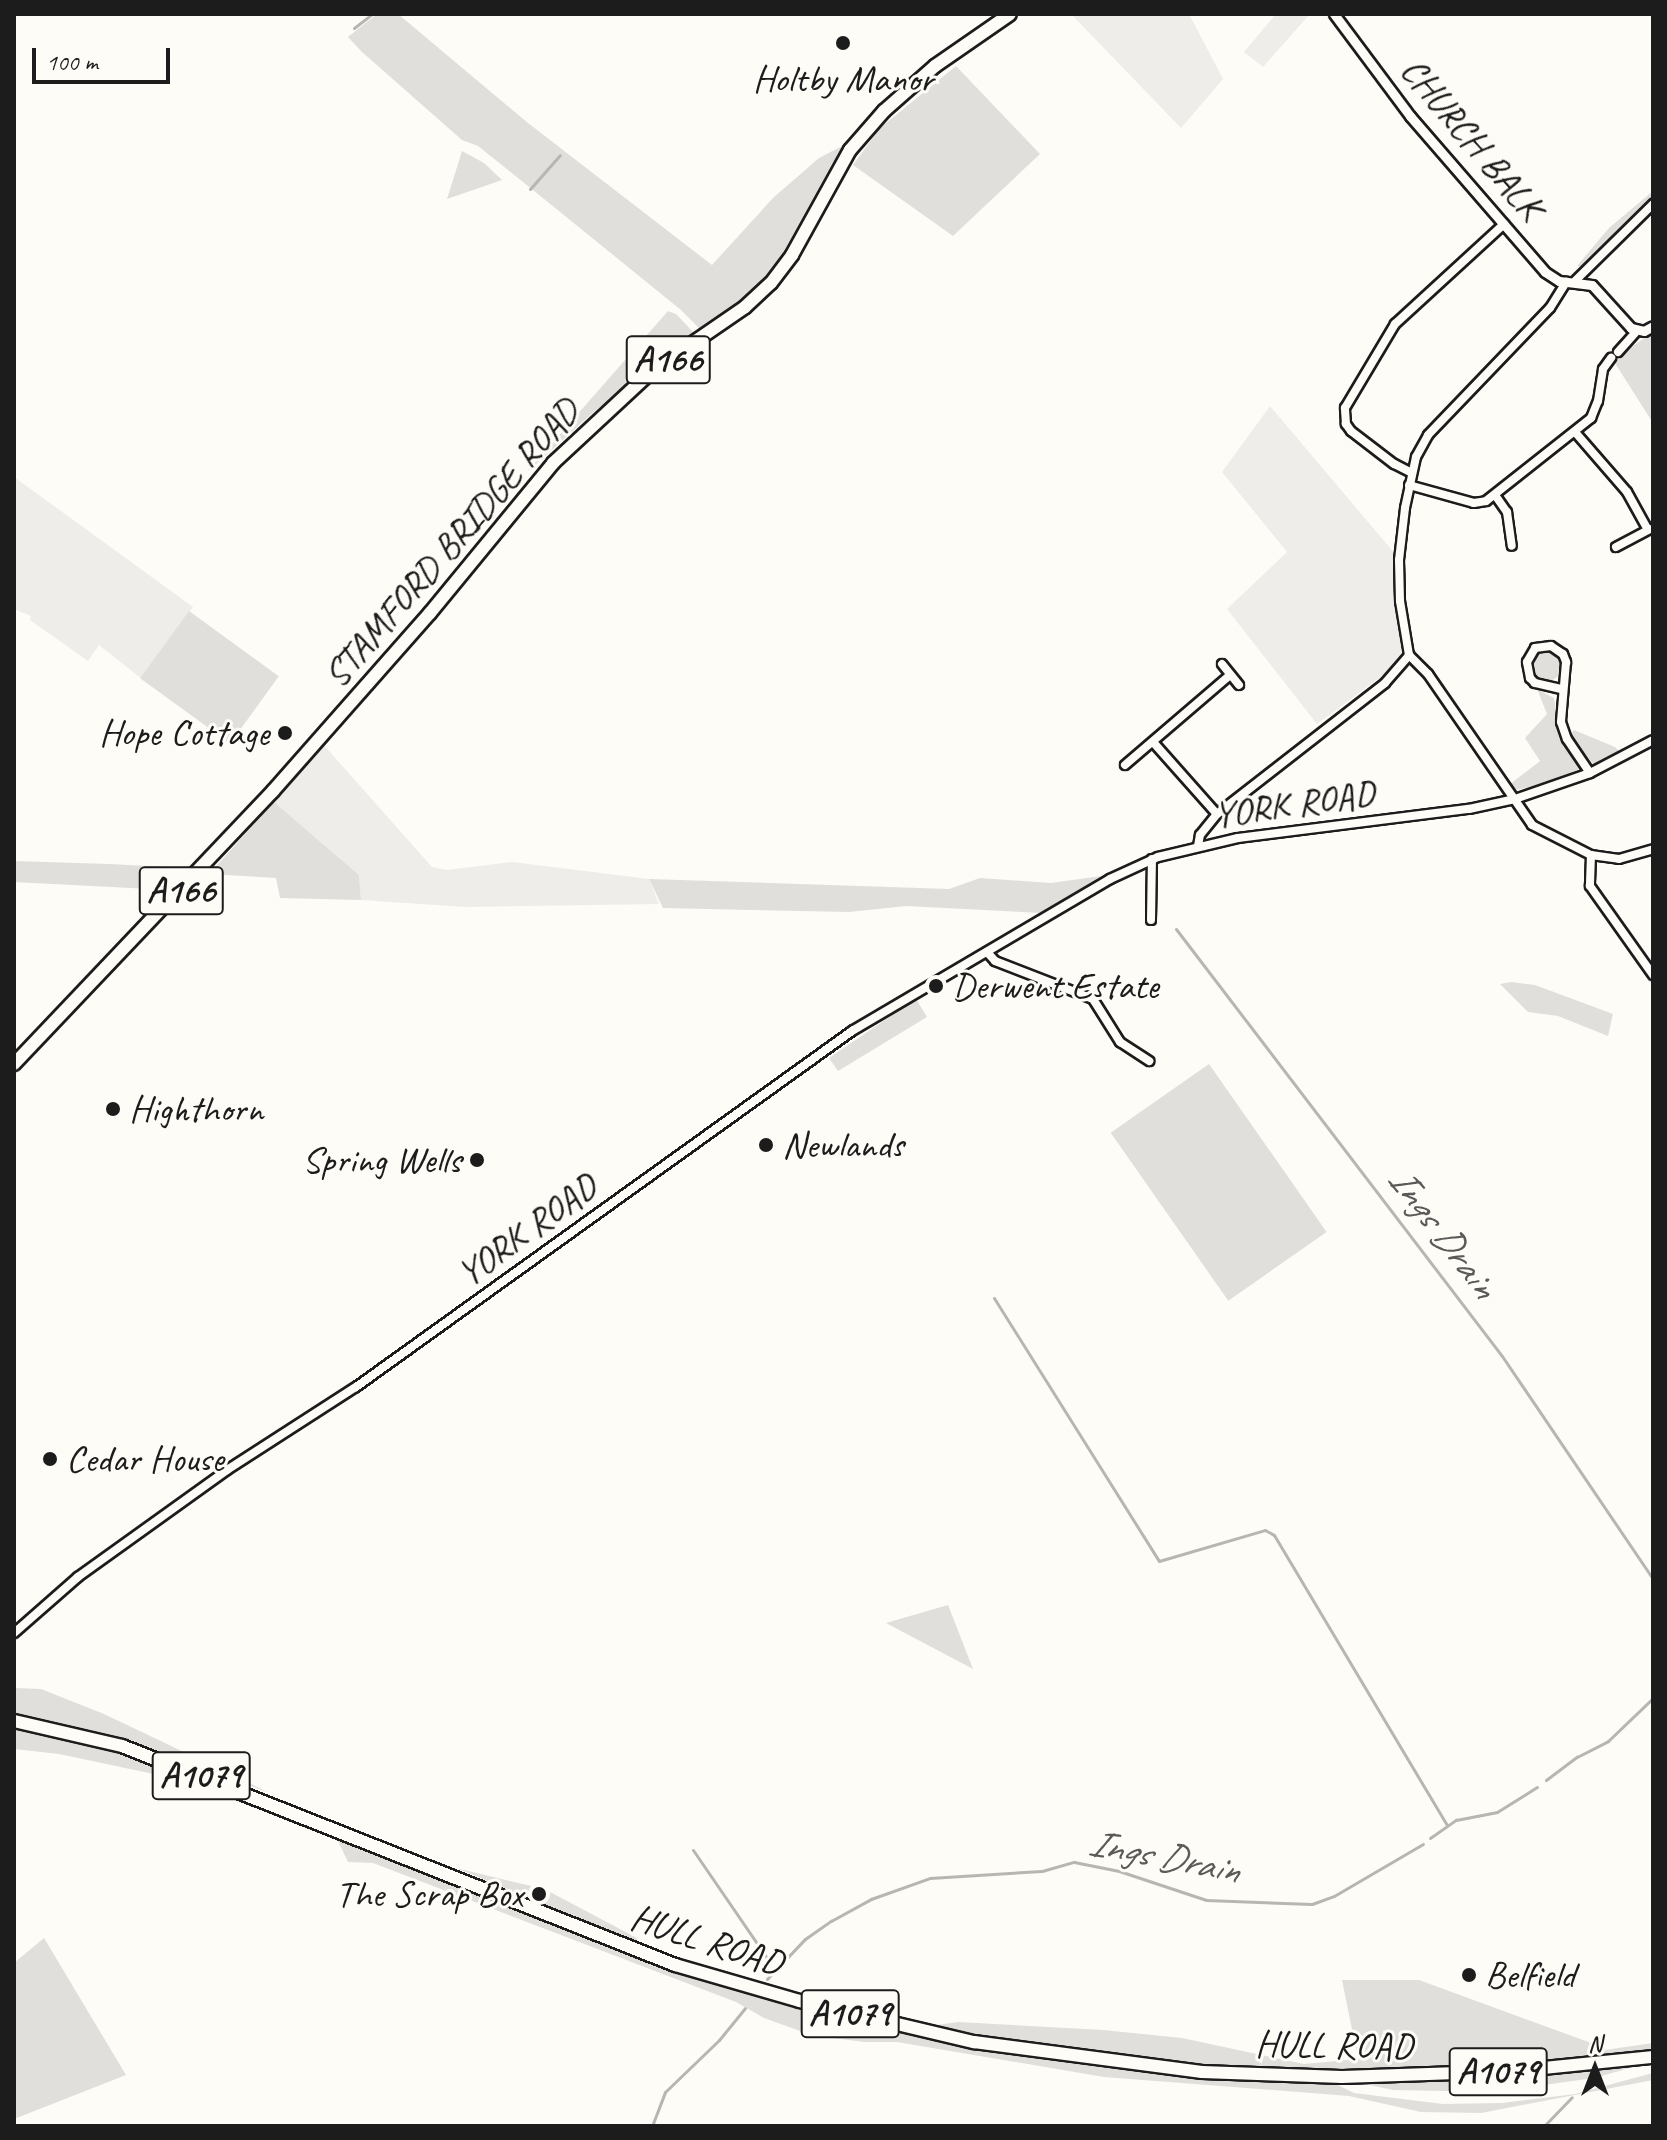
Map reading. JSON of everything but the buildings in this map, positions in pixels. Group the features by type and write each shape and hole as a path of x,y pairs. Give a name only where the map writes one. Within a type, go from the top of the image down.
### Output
{"highway":[{"name":"STAMFORD BRIDGE ROAD","path":"14,1064 273,791 430,613 553,463 652,371 745,307 771,283 792,255 850,150 884,111 935,66 1010,14"},
{"name":"HULL ROAD","path":"14,1721 135,1751 675,1965 785,1998 960,2039 1123,2064 1202,2072 1316,2077 1489,2073 1653,2057"}],"street":[{"name":"CHURCH BALK","path":"1334,14 1410,116 1545,272 1571,282 1592,285 1637,331"},
{"path":"1653,204 1571,282 1550,308 1428,435 1409,485 1399,560 1400,601 1409,655 1428,674 1532,825 1591,855 1619,859 1653,849"},
{"path":"1412,473 1394,464 1351,431 1346,424 1345,408 1395,324 1504,224"},
{"path":"1409,485 1480,504 1495,495 1575,432 1596,410 1603,369 1637,331 1653,326"},
{"path":"1575,432 1627,492 1651,529 1616,547"},
{"path":"1495,495 1507,512 1512,546"},
{"path":"1561,689 1535,683 1530,678 1527,662 1535,648 1551,646 1563,654 1563,730 1590,773"},
{"path":"1198,846 1200,835 1217,814 1385,683 1409,655"},
{"path":"1222,664 1239,685"},
{"path":"1125,765 1230,675"},
{"name":"YORK ROAD","path":"14,1633 43,1606 214,1479 356,1387 834,1043 1089,893 1152,859 1198,846 1269,832 1469,809 1515,799 1590,773 1653,740"},
{"path":"1153,742 1217,814"},
{"path":"1591,855 1590,886 1653,975"},
{"path":"1151,920 1152,859"},
{"path":"987,952 995,961 1093,999 1120,1042 1149,1061"}],"shaded area":[{"path":"377,14 398,14 528,123 712,265 773,198 819,158 848,143 832,164 772,273 738,305 700,329 681,310 478,146 462,140 362,52 348,37"},
{"path":"1189,14 1223,79 1181,128 1072,15"},
{"path":"1276,14 1310,14 1263,67 1244,52"},
{"path":"956,66 1040,154 953,236 853,165 880,128"},
{"path":"462,151 484,163 502,180 447,199"},
{"path":"1653,191 1653,198 1582,267 1577,266 1609,228"},
{"path":"668,311 676,314 695,334 596,410 526,473"},
{"path":"1653,332 1653,423 1613,360"},
{"path":"1270,406 1396,555 1395,598 1403,647 1397,665 1317,724 1227,609 1287,552 1222,472"},
{"path":"14,477 193,607 142,679 99,645 88,661 30,620 31,616 14,609"},
{"path":"189,611 279,676 230,743 140,678"},
{"path":"1547,651 1553,652 1561,660 1561,672 1553,680 1547,681 1541,680 1533,672 1532,666 1533,660 1541,652"},
{"path":"1537,689 1554,698 1559,731 1579,769 1549,783 1515,790 1509,785 1540,761 1525,738 1547,714"},
{"path":"1574,730 1619,751 1594,765 1570,735"},
{"path":"322,743 432,867 447,870 512,862 649,879 659,904 466,907 361,900 359,875 274,802"},
{"path":"274,802 359,875 361,900 280,898 276,878 209,874"},
{"path":"14,861 187,868 170,890 14,882"},
{"path":"1101,876 1042,913 906,906 849,912 663,908 649,879 949,889 980,878 1051,883"},
{"path":"1500,984 1535,985 1613,1014 1608,1036 1558,1016 1528,1012"},
{"path":"916,999 927,1017 838,1071 829,1058"},
{"path":"1209,1064 1327,1232 1228,1301 1111,1133"},
{"path":"948,1605 973,1669 886,1623"},
{"path":"14,1688 41,1689 104,1714 270,1793 112,1735 14,1714"},
{"path":"14,1727 115,1750 579,1932 746,1992 879,2028 1079,2063 1216,2079 1332,2082 1354,2093 1443,2104 1502,2103 1575,2094 1653,2073 1653,2080 1481,2113 1421,2112 1349,2096 1104,2077 897,2042 864,2042 811,2035 764,2018 736,2002 373,1863 348,1862 338,1841 187,1781 59,1754 14,1749"},
{"path":"456,1868 531,1886 528,1894 546,1901 550,1892 637,1938 635,1942"},
{"path":"44,1938 126,2075 14,2119 14,1963"},
{"path":"1342,1980 1419,1980 1594,2044 1598,2051 1653,2043 1653,2050 1604,2058 1470,2067 1268,2069 1165,2063 994,2039 930,2026 958,2022 1103,2030 1182,2038 1304,2064 1358,2059"},
{"path":"1630,2068 1594,2078 1493,2092 1393,2090 1360,2083"}],"waterway":[{"path":"354,28 372,14"},
{"path":"530,189 560,155"},
{"name":"Ings Drain","path":"1176,929 1502,1356 1653,1579"},
{"path":"994,1298 1159,1561 1265,1530 1274,1535 1447,1825"},
{"name":"Ings Drain","path":"1546,1780 1577,1757 1608,1741 1653,1698"},
{"name":"Ings Drain","path":"1430,1838 1456,1820 1497,1812 1537,1787"},
{"name":"Ings Drain","path":"767,1979 805,1939 831,1921 871,1899 930,1878 1042,1871 1074,1862 1119,1871 1206,1900 1312,1904 1334,1896 1423,1844"},
{"path":"693,1850 767,1958"},
{"name":"Ings Drain","path":"652,2126 665,2092 719,2040 745,2008"},
{"path":"1544,2126 1572,2097"}],"place":[{"name":"Holtby Manor","path":"843,43"},
{"name":"Hope Cottage","path":"285,733"},
{"name":"Derwent Estate","path":"936,986"},
{"name":"Highthorn","path":"113,1109"},
{"name":"Newlands","path":"766,1145"},
{"name":"Spring Wells","path":"477,1160"},
{"name":"Cedar House","path":"50,1459"},
{"name":"The Scrap Box","path":"539,1894"},
{"name":"Belfield","path":"1469,1975"}]}
